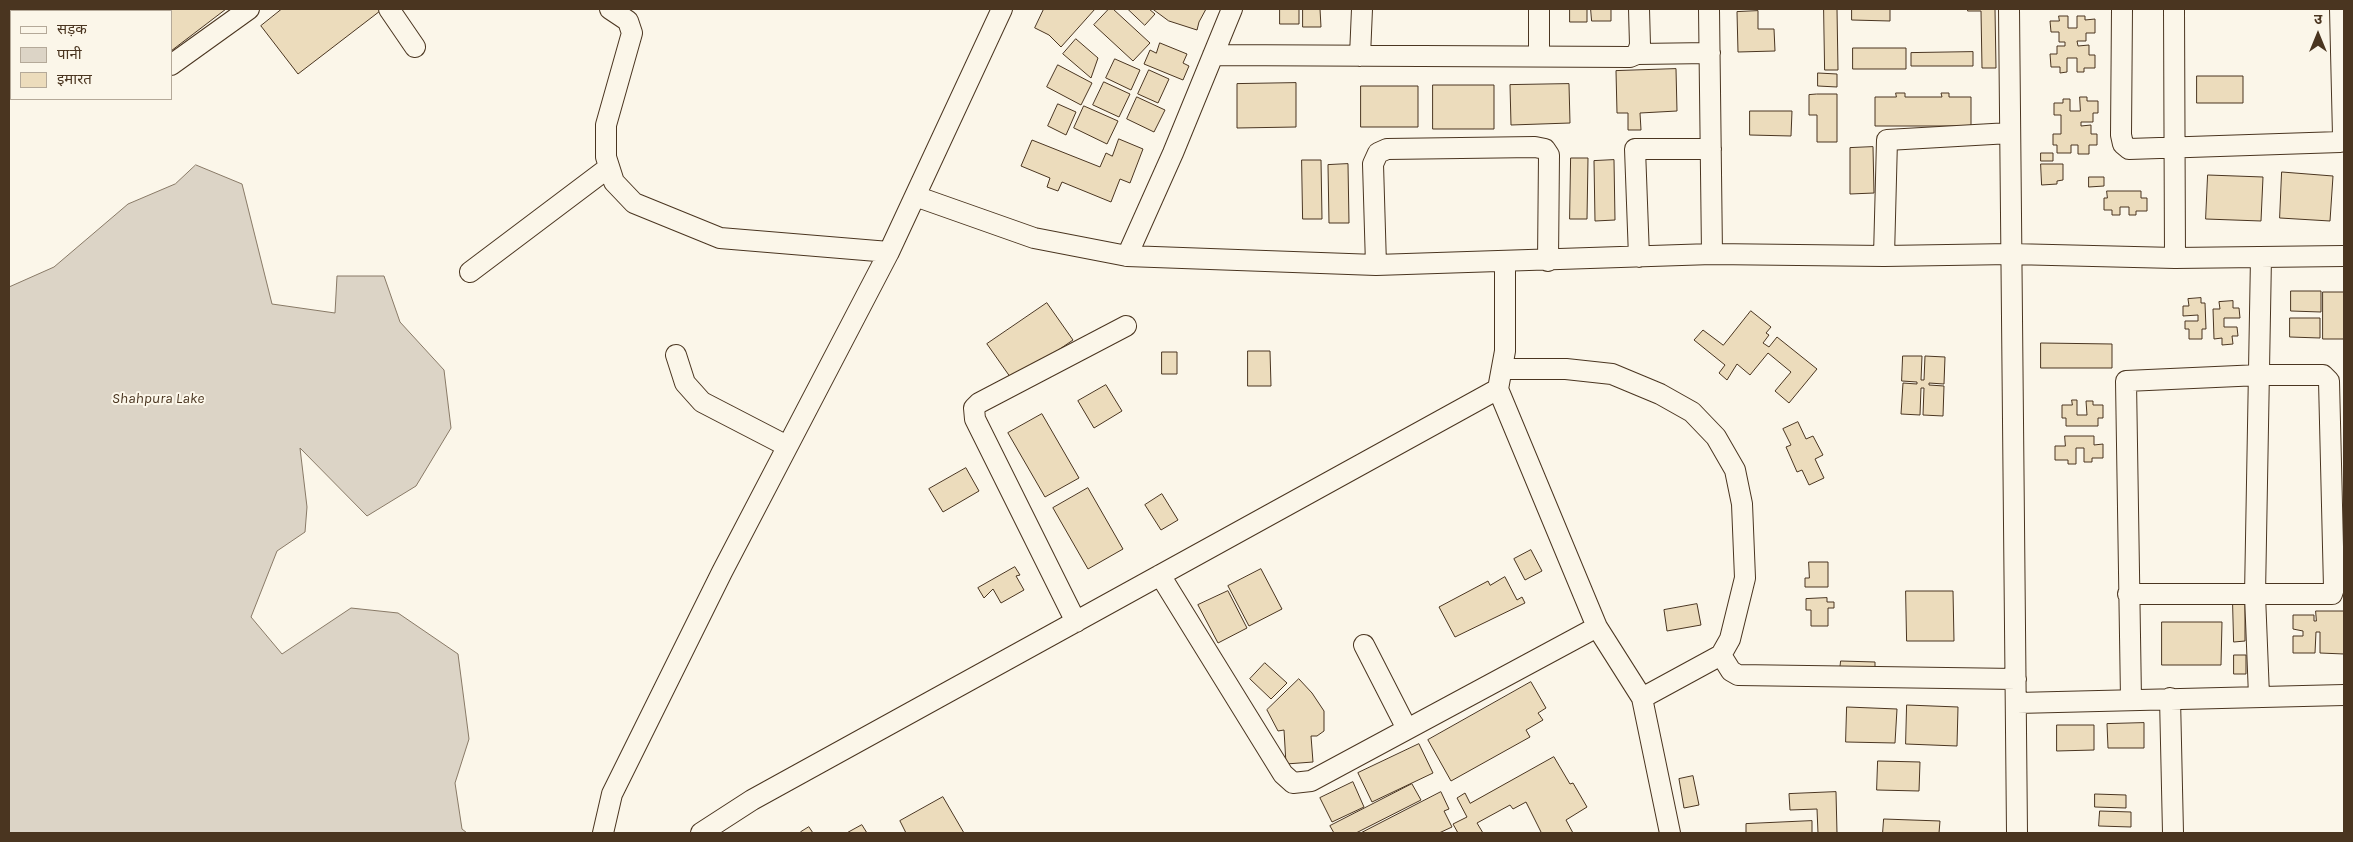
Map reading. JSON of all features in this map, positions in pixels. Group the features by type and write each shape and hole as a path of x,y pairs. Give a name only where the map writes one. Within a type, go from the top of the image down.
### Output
{"street":[{"path":"172,64 249,9"},
{"path":"390,9 415,48"},
{"path":"610,9 628,21 632,33 606,125 606,157 614,182 634,203 720,238 888,252"},
{"path":"603,833 612,794 722,572 888,252 1002,9"},
{"path":"1127,256 1173,153 1232,9"},
{"path":"1360,56 1362,9"},
{"path":"1539,9 1539,56"},
{"path":"1637,54 1640,45 1640,9"},
{"path":"1709,9 1712,254"},
{"path":"2009,9 2017,833"},
{"path":"2122,9 2121,135 2123,144 2130,150 2340,142 2343,136 2340,9"},
{"path":"2174,9 2175,258"},
{"path":"1213,55 1630,56 1637,54 1710,53"},
{"path":"1884,256 1887,140 2010,133"},
{"path":"1376,265 1373,164 1378,153 1387,149 1535,147 1545,149 1549,155 1548,261"},
{"path":"1639,257 1635,149 1711,149"},
{"path":"470,272 608,168"},
{"path":"915,196 1034,238 1127,256 1376,265 1548,261 1712,254 1884,256 2011,254 2175,258 2344,256"},
{"path":"2259,696 2255,595 2261,257"},
{"path":"1505,261 1505,351 1498,390 1597,627 1642,698 1670,833"},
{"path":"1076,622 975,419 974,408 979,403 1126,326"},
{"path":"676,355 684,383 702,402 787,446"},
{"path":"1503,369 1566,369 1612,374 1660,394 1692,412 1716,436 1735,470 1742,504 1745,578 1730,639 1721,655 1642,698"},
{"path":"2128,594 2332,594 2334,588 2329,381 2323,375 2260,375 2126,381 2128,594 2131,699"},
{"path":"701,833 752,800 1498,390"},
{"path":"1160,575 1283,774 1293,783 1311,781 1597,627"},
{"path":"1364,645 1407,729"},
{"path":"1721,655 1732,671 1738,675 2016,680"},
{"path":"2016,702 2344,695"},
{"path":"2170,698 2173,833"}],"water":[{"name":"Shahpura Lake","path":"196,165 242,184 272,304 335,313 337,276 384,276 400,322 444,370 451,428 416,486 367,516 300,448 307,507 305,532 277,551 251,617 282,654 351,608 398,613 458,654 469,739 455,783 462,829 467,833 9,833 9,287 54,267 128,204 175,184"}],"building":[{"path":"226,9 172,50 172,10 83,10"},
{"path":"282,9 378,9 380,11 298,74 261,26"},
{"path":"1044,9 1095,9 1061,47 1049,35 1035,28"},
{"path":"1109,9 1113,9 1150,43 1133,61 1094,25"},
{"path":"1128,9 1149,9 1155,14 1145,25"},
{"path":"1153,9 1206,9 1197,30 1169,21"},
{"path":"1280,9 1299,9 1299,24 1280,24"},
{"path":"1303,9 1320,9 1321,27 1303,27"},
{"path":"1570,9 1587,9 1587,22 1570,22"},
{"path":"1591,9 1611,9 1611,21 1592,21"},
{"path":"1824,9 1837,9 1838,70 1825,70"},
{"path":"1852,9 1890,9 1890,21 1852,20"},
{"path":"1968,9 1995,9 1996,68 1982,68 1981,11 1968,11"},
{"path":"1758,11 1758,29 1774,29 1775,51 1738,52 1737,12"},
{"path":"2059,16 2068,16 2068,28 2077,28 2077,16 2085,16 2085,20 2095,19 2095,33 2086,33 2086,41 2077,41 2078,46 2089,45 2089,55 2095,55 2095,68 2084,68 2084,72 2077,72 2077,58 2067,58 2067,72 2060,73 2060,67 2051,67 2050,54 2057,54 2057,46 2065,46 2065,42 2059,42 2059,32 2051,32 2050,21 2059,21"},
{"path":"1076,39 1098,58 1091,78 1063,54"},
{"path":"1160,43 1187,54 1183,63 1189,66 1183,80 1144,64 1150,50 1156,53"},
{"path":"1853,48 1906,48 1906,69 1853,69"},
{"path":"1973,52 1973,66 1911,66 1911,53"},
{"path":"1115,59 1140,70 1131,90 1106,78"},
{"path":"1058,65 1092,83 1081,105 1047,87"},
{"path":"1676,69 1677,111 1640,113 1641,130 1628,130 1628,113 1617,113 1616,71"},
{"path":"1149,70 1169,79 1158,103 1138,94"},
{"path":"1818,73 1837,74 1837,87 1818,86"},
{"path":"2197,76 2243,76 2243,103 2197,103"},
{"path":"1104,82 1130,94 1119,117 1093,105"},
{"path":"1296,83 1296,127 1237,128 1237,84"},
{"path":"1569,84 1570,123 1511,125 1510,85"},
{"path":"1433,85 1494,85 1494,129 1433,129"},
{"path":"1361,86 1418,86 1418,127 1361,127"},
{"path":"1896,93 1905,93 1905,97 1942,97 1941,93 1949,93 1949,97 1971,97 1971,126 1875,126 1875,97 1896,97"},
{"path":"1837,94 1837,142 1817,142 1817,115 1809,115 1809,95"},
{"path":"1137,97 1165,110 1154,132 1127,119"},
{"path":"2080,97 2087,97 2087,101 2098,101 2098,113 2093,113 2093,122 2081,122 2081,126 2091,125 2091,134 2097,134 2097,145 2089,145 2089,154 2078,154 2078,145 2071,145 2071,153 2057,153 2057,145 2053,145 2053,134 2061,134 2061,115 2054,115 2054,103 2063,103 2063,99 2070,99 2070,111 2080,111"},
{"path":"1058,104 1076,112 1066,135 1048,126"},
{"path":"1084,106 1118,121 1107,144 1074,128"},
{"path":"1750,111 1792,111 1791,136 1750,135"},
{"path":"1119,139 1143,149 1130,183 1120,179 1111,202 1062,182 1058,191 1047,187 1050,178 1021,166 1032,140 1100,167 1106,153 1112,156"},
{"path":"1873,147 1874,193 1850,194 1850,148"},
{"path":"2041,153 2053,153 2053,161 2041,161"},
{"path":"1571,158 1588,158 1587,219 1570,219"},
{"path":"1302,160 1321,160 1322,219 1303,219"},
{"path":"1614,160 1615,220 1595,221 1594,161"},
{"path":"1348,164 1349,223 1329,223 1328,165"},
{"path":"2041,164 2063,164 2063,180 2057,181 2057,184 2042,185"},
{"path":"2282,172 2333,176 2330,221 2280,218"},
{"path":"2208,175 2263,177 2261,221 2206,219"},
{"path":"2089,177 2104,177 2104,186 2089,187"},
{"path":"2107,191 2141,191 2141,198 2147,198 2147,211 2136,211 2136,215 2129,215 2129,207 2120,207 2120,215 2112,215 2112,210 2104,210 2104,198 2107,198"},
{"path":"2291,291 2321,291 2321,312 2291,311"},
{"path":"2323,292 2344,292 2344,339 2323,339"},
{"path":"2201,298 2201,303 2205,303 2206,329 2202,329 2202,339 2189,339 2189,329 2185,329 2185,321 2198,321 2198,315 2183,316 2183,306 2189,306 2188,299"},
{"path":"2233,301 2233,308 2239,308 2240,318 2224,318 2224,327 2237,327 2238,336 2232,336 2233,344 2222,345 2222,338 2214,339 2213,309 2220,309 2219,302"},
{"path":"1047,303 1073,340 1013,381 987,344"},
{"path":"1751,311 1771,327 1766,333 1769,335 1763,343 1769,347 1777,337 1817,369 1789,403 1775,391 1791,372 1768,353 1750,375 1737,364 1727,380 1719,373 1725,365 1694,340 1703,330 1723,345"},
{"path":"2290,318 2320,318 2320,338 2290,337"},
{"path":"2041,343 2112,344 2112,368 2041,368"},
{"path":"1248,351 1270,351 1271,386 1248,386"},
{"path":"1162,352 1177,352 1177,374 1162,374"},
{"path":"1903,356 1922,356 1921,380 1924,380 1925,356 1945,357 1944,384 1929,383 1929,385 1944,386 1943,416 1923,415 1924,388 1921,388 1920,415 1901,414 1903,383 1917,384 1917,382 1902,381"},
{"path":"1106,385 1122,411 1094,428 1078,401"},
{"path":"2072,400 2077,400 2077,415 2087,415 2086,401 2093,401 2093,405 2103,405 2103,418 2098,418 2098,426 2066,426 2066,418 2062,418 2062,405 2072,405"},
{"path":"1042,414 1079,478 1045,497 1008,433"},
{"path":"1798,422 1806,439 1813,436 1823,455 1815,459 1824,478 1809,485 1802,470 1797,472 1786,447 1791,445 1783,429"},
{"path":"2065,436 2094,436 2094,445 2103,444 2103,458 2092,458 2092,462 2084,462 2084,448 2076,448 2076,464 2068,464 2068,460 2055,460 2055,446 2065,446"},
{"path":"966,468 979,491 943,512 929,489"},
{"path":"1088,488 1123,549 1088,569 1053,508"},
{"path":"1162,494 1178,520 1161,530 1145,505"},
{"path":"1531,550 1542,571 1525,580 1514,559"},
{"path":"1809,562 1828,562 1828,587 1805,587 1805,578 1809,578"},
{"path":"1015,567 1020,575 1016,576 1024,590 1001,603 993,589 984,598 978,588"},
{"path":"1261,569 1282,609 1249,626 1228,586"},
{"path":"1505,577 1517,600 1522,597 1525,603 1455,637 1439,607 1488,581 1490,585"},
{"path":"1228,591 1247,628 1218,643 1198,605"},
{"path":"1906,591 1953,591 1954,641 1907,641"},
{"path":"1827,598 1827,602 1834,602 1834,608 1828,608 1828,626 1811,626 1811,610 1806,610 1806,599"},
{"path":"1697,604 1701,625 1667,631 1664,610"},
{"path":"2233,604 2245,604 2245,641 2234,642"},
{"path":"2316,611 2344,611 2344,654 2320,653 2320,632 2316,632 2315,653 2293,653 2293,636 2303,636 2303,631 2293,629 2293,615 2314,615 2314,621 2316,621"},
{"path":"2162,622 2222,622 2221,665 2162,665"},
{"path":"2234,655 2246,655 2246,674 2234,674"},
{"path":"1841,661 1875,662 1875,671 1840,670"},
{"path":"1265,663 1287,683 1271,699 1250,679"},
{"path":"1299,679 1312,693 1324,711 1324,731 1317,736 1311,736 1313,762 1286,764 1284,730 1278,731 1267,710"},
{"path":"1531,682 1546,708 1538,713 1543,720 1526,730 1530,737 1451,781 1428,740"},
{"path":"1907,705 1958,707 1957,746 1906,744"},
{"path":"1847,707 1897,709 1895,743 1846,742"},
{"path":"2144,723 2144,748 2108,748 2107,724"},
{"path":"2057,725 2094,725 2094,750 2057,751"},
{"path":"1419,744 1433,773 1372,802 1358,773"},
{"path":"1554,757 1570,784 1573,783 1587,807 1566,820 1573,833 1540,833 1526,802 1513,809 1510,805 1477,823 1483,833 1458,833 1453,824 1467,817 1457,798 1465,793 1470,803"},
{"path":"1878,761 1920,762 1919,791 1877,790"},
{"path":"1693,776 1699,805 1684,808 1679,779"},
{"path":"1353,782 1364,807 1332,822 1320,798"},
{"path":"1412,784 1421,800 1356,833 1334,833 1330,826"},
{"path":"1441,792 1449,809 1444,811 1452,827 1439,833 1361,833"},
{"path":"1836,792 1837,833 1818,833 1817,809 1790,810 1789,794"},
{"path":"2095,794 2126,795 2126,808 2095,807"},
{"path":"943,797 964,833 906,833 900,821"},
{"path":"2100,811 2131,812 2131,827 2099,826"},
{"path":"1884,819 1940,821 1939,833 1883,833"},
{"path":"1812,821 1812,833 1746,833 1746,824"},
{"path":"862,825 867,833 847,833"},
{"path":"809,827 813,833 801,832"}]}
